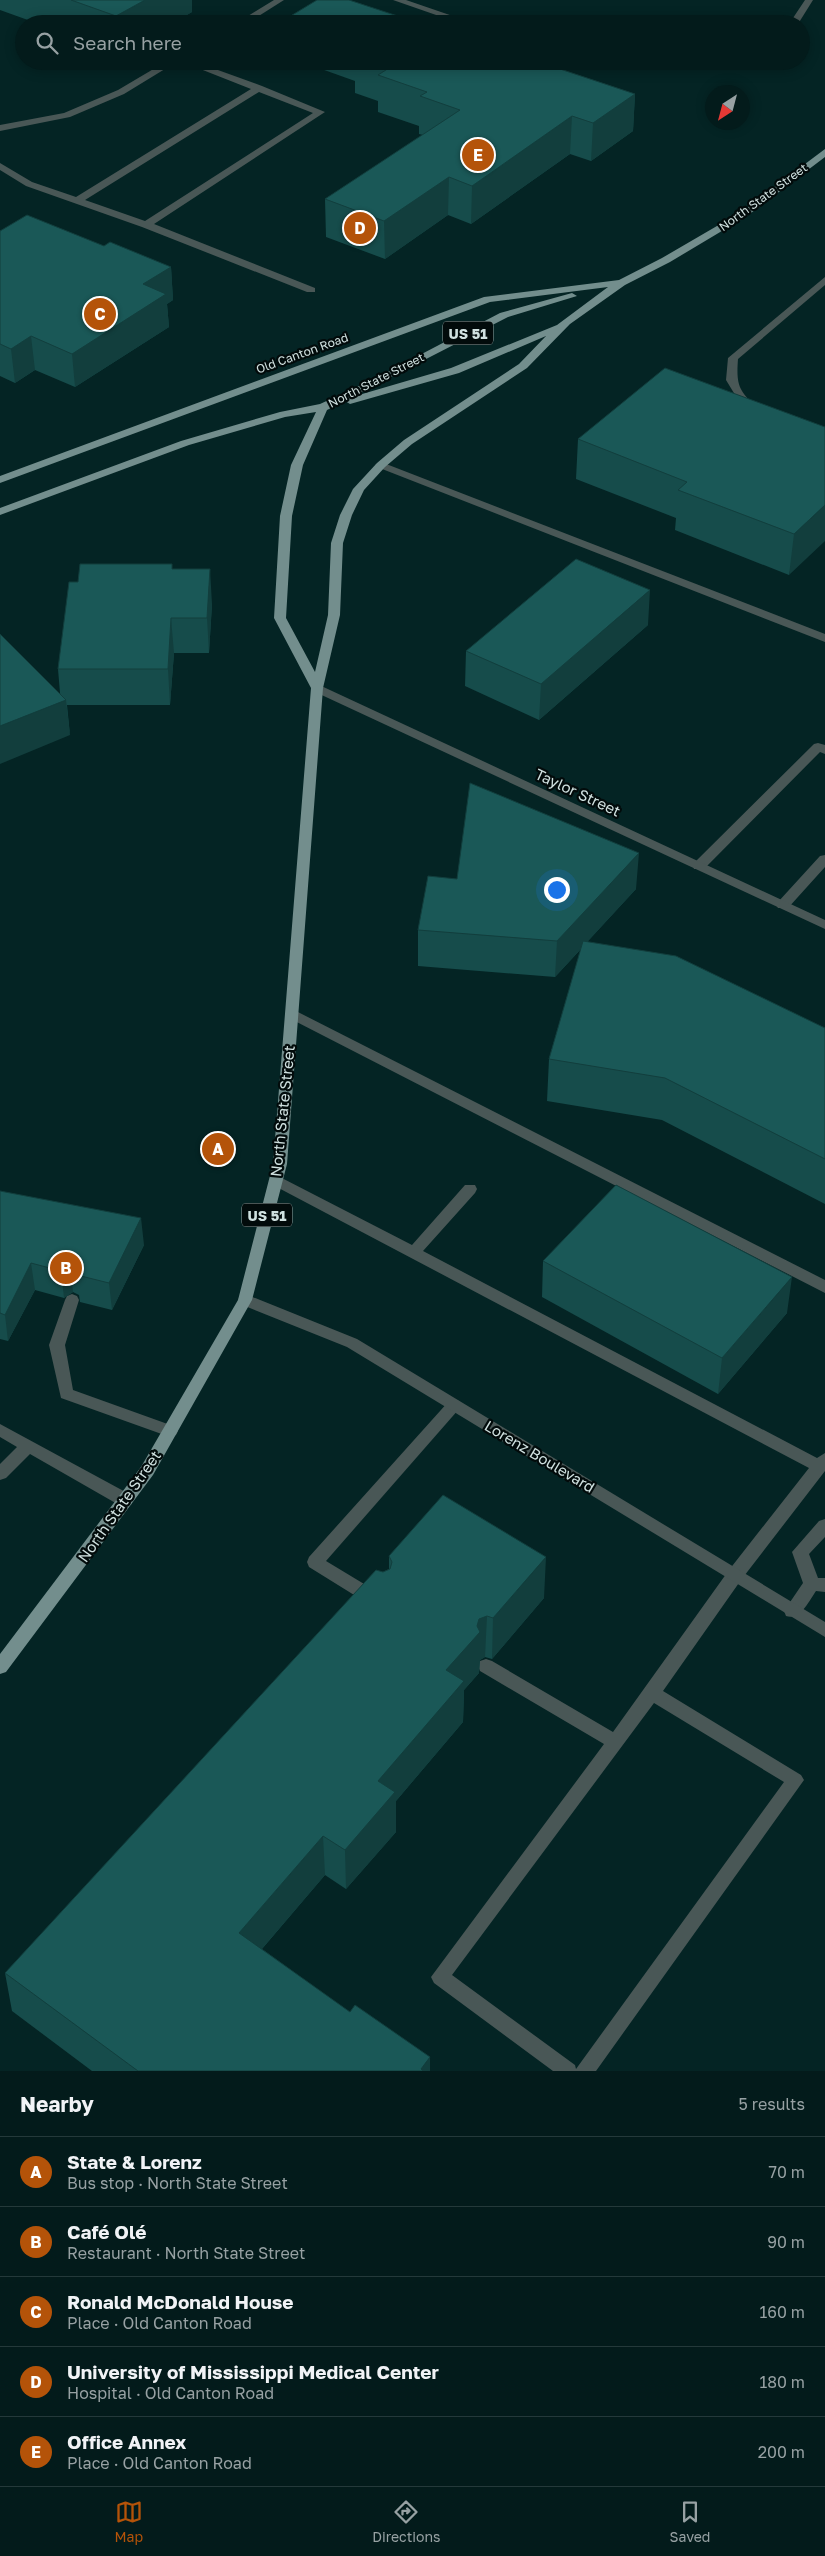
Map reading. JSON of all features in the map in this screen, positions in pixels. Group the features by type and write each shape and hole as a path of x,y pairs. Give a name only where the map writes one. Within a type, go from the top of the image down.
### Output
{"main road":[{"name":"North State Street","path":"0,1667 147,1471 245,1300 280,1164 317,688 334,616 337,543 346,515 360,490 381,465 408,442 523,366 566,322 621,283 666,260 744,214 825,152"},
{"name":"North State Street","path":"317,688 280,618 286,516 297,465 323,407 378,381 504,314 621,283"},
{"name":"Old Canton Road","path":"0,480 488,299 621,283"},
{"path":"0,512 185,443 284,414 378,394 460,369 520,346 566,322"}],"street":[{"path":"254,15 280,0"},
{"path":"397,0 444,15"},
{"path":"799,15 809,0"},
{"path":"0,128 67,115 121,92 159,70"},
{"path":"146,225 320,112 209,70"},
{"path":"77,200 259,88"},
{"path":"0,166 29,184 146,225 311,290"},
{"path":"764,413 747,406 731,380 733,358 825,280"},
{"path":"381,465 825,638"},
{"name":"Taylor Street","path":"317,688 825,925"},
{"path":"699,866 818,747 825,750"},
{"path":"783,905 825,859"},
{"path":"292,1014 825,1287"},
{"path":"276,1180 413,1253 822,1462 735,1575 652,1693 440,1977 568,2071"},
{"path":"413,1253 470,1189"},
{"path":"72,1300 57,1345 66,1394 170,1431"},
{"name":"Lorenz Boulevard","path":"245,1300 352,1343 825,1630"},
{"path":"383,1604 315,1562 454,1404"},
{"path":"0,1430 125,1500"},
{"path":"0,1474 28,1446"},
{"path":"792,1611 818,1584 800,1552 825,1526"},
{"path":"486,1666 615,1742"},
{"path":"585,2071 794,1780 652,1693"}],"building":[{"path":"71,0 145,0 118,15"},
{"path":"317,0 349,0 395,15 292,15"},
{"path":"386,70 563,70 635,94 593,123 572,116 472,186 449,177 384,221 325,199 460,110 420,96 427,92 378,75"},
{"path":"27,215 104,246 110,242 171,267 143,284 166,294 72,354 31,336 11,349 0,344 0,231"},
{"path":"665,368 825,427 825,505 794,534 678,490 687,482 578,439"},
{"path":"576,559 650,590 541,684 466,651"},
{"path":"80,564 172,564 172,569 210,569 207,618 171,618 168,669 58,669 69,582 78,582"},
{"path":"0,634 66,700 0,726"},
{"path":"470,783 639,853 557,941 418,930 428,876 457,879"},
{"path":"583,941 676,956 825,1028 825,1159 665,1078 549,1059"},
{"path":"616,1185 792,1277 722,1358 543,1261"},
{"path":"0,1191 141,1218 109,1283 77,1275 76,1268 70,1265 61,1271 31,1263 5,1315 0,1313"},
{"path":"443,1495 546,1557 493,1618 487,1616 479,1619 477,1626 480,1632 446,1670 464,1681 378,1781 395,1792 345,1850 323,1836 239,1933 350,2012 355,2005 430,2057 421,2069 423,2071 138,2071 5,1973 376,1570 383,1572 390,1569 392,1562 389,1556"}],"place":[{"name":"Office Annex","path":"478,155"},
{"name":"University of Mississippi Medical Center","path":"360,228"},
{"name":"Ronald McDonald House","path":"100,314"},
{"name":"State & Lorenz","path":"218,1149"},
{"name":"Café Olé","path":"66,1268"}]}
